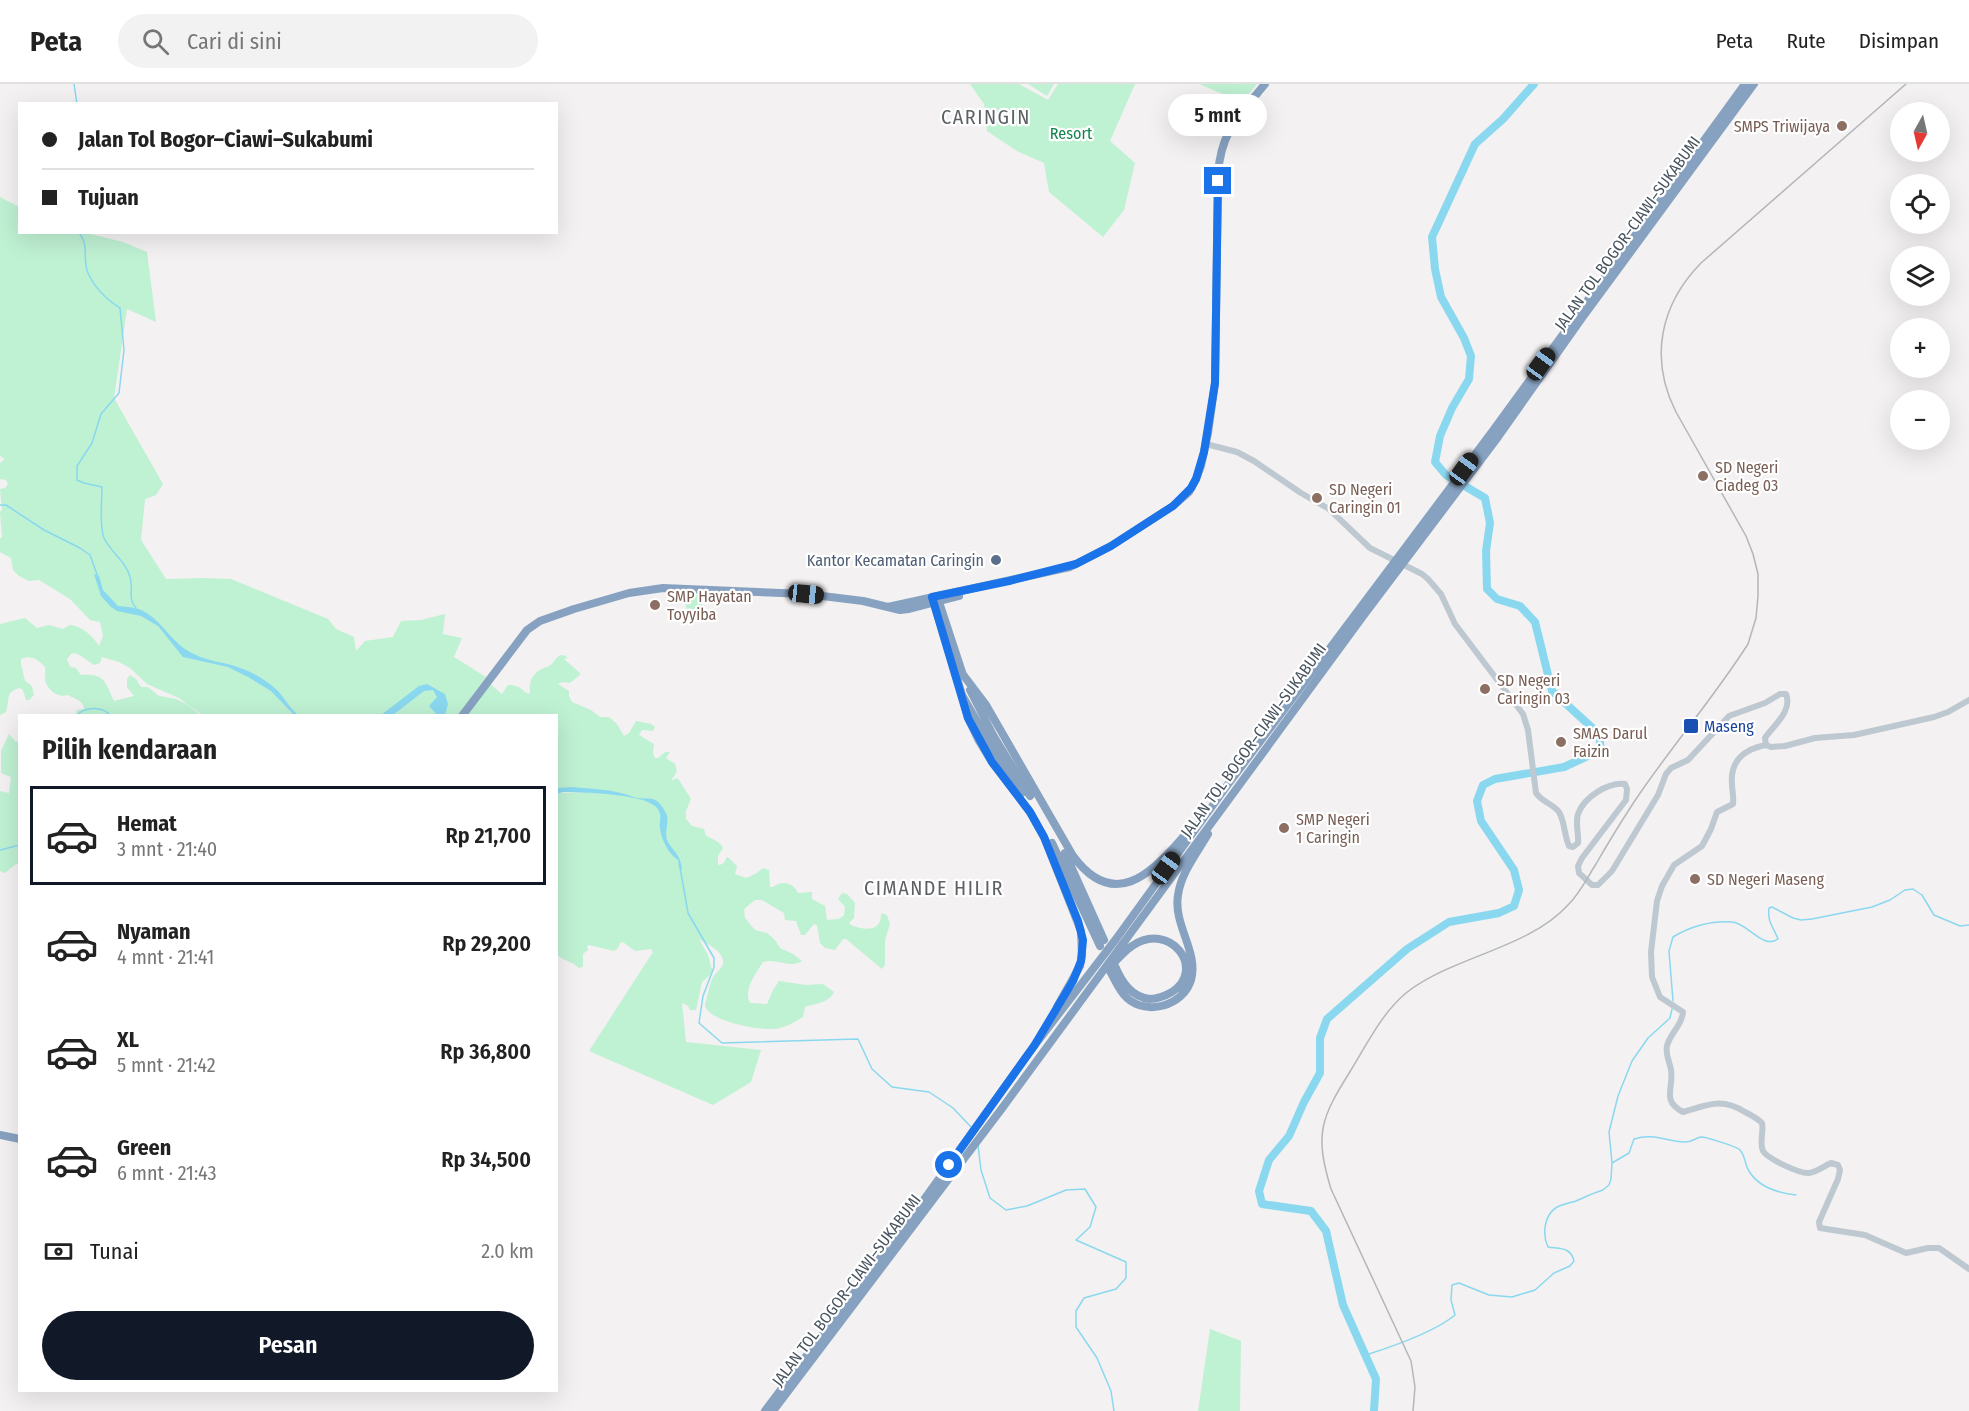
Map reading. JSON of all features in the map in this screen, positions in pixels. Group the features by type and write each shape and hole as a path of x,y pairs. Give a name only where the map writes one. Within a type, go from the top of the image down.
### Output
{"highway":[{"path":"888,607 935,599 1058,570 1083,561 1111,546 1173,506 1194,484 1206,444 1215,383 1219,154 1231,127 1265,84"},
{"name":"JALAN TOL BOGOR–CIAWI–SUKABUMI","path":"1495,435 1745,84"},
{"name":"JALAN TOL BOGOR–CIAWI–SUKABUMI","path":"765,1411 1003,1107 1236,788 1361,612 1495,435 1754,84"},
{"path":"464,714 492,675 535,624 574,609 629,593 657,588 686,587 782,592 846,599 900,610 919,607 935,599 982,591 999,583"},
{"path":"940,615 957,597"},
{"path":"935,599 968,718 992,762 1030,812 1044,837 1081,931 1082,955 1077,975 1034,1046"},
{"path":"919,607 940,615 961,672 993,735 1065,854 1102,943 1060,856 962,695"},
{"name":"JALAN TOL BOGOR–CIAWI–SUKABUMI","path":"773,1411 925,1205 1034,1046 1116,939 1226,787 1333,651"},
{"path":"961,672 986,705 1073,856 1088,874 1097,879 1120,884 1144,877 1165,858 1226,787"},
{"path":"1089,988 1123,953 1143,940 1156,938 1167,940 1182,952 1185,963 1183,980 1179,987 1167,995 1151,999 1138,996 1130,991 1113,968 1120,989 1128,999 1151,1007 1164,1006 1175,1001 1186,991 1191,979 1192,965 1177,915 1179,886 1236,788"},
{"path":"0,1135 18,1139"}],"street":[{"path":"1206,444 1237,452 1254,460 1300,493 1329,509 1366,544 1422,574 1439,591 1455,624 1523,714 1528,730 1539,797 1558,812 1569,846 1573,847 1578,842 1577,820 1584,805 1607,786 1617,783 1625,784 1626,800 1578,866 1579,873 1592,885 1598,885 1612,871 1658,795 1666,774 1671,768 1688,760 1729,716 1786,694 1788,698 1786,708 1779,722 1767,736 1766,745"},
{"path":"1969,700 1939,716 1854,735 1815,738 1775,747 1766,745 1747,751 1737,758 1732,774 1733,804 1717,812 1712,829 1702,846 1676,863 1660,889 1650,968 1658,993 1682,1010 1682,1018 1668,1043 1667,1054 1672,1073 1669,1095 1679,1110 1684,1112 1718,1102 1733,1105 1761,1123 1762,1148 1765,1154 1772,1159 1807,1173 1831,1163 1838,1165 1839,1176 1819,1222 1819,1227 1865,1235 1906,1253 1937,1248 1945,1251 1969,1269"}],"green space":[{"name":"Resort","path":"970,84 1019,84 1048,100 1058,84 1135,84 1110,141 1135,163 1124,210 1103,237 1049,192 1044,163 1017,151 987,131 984,104"},
{"path":"1028,84 1054,84 1047,96"},
{"path":"1199,84 1257,84 1242,102"},
{"path":"0,197 18,206 18,234 90,234 123,242 147,252 156,322 127,309 114,398 163,484 156,495 145,499 141,540 166,579 231,579 328,619 336,629 354,637 356,651 365,641 393,637 401,621 421,620 445,614 443,634 462,638 454,657 486,677 459,714 201,714 179,698 147,684 130,668 119,662 102,657 100,663 94,665 78,654 72,653 67,659 70,667 76,668 81,675 100,677 114,701 134,696 127,687 127,679 130,675 141,687 148,687 159,696 176,699 199,714 76,714 77,710 84,709 82,704 68,695 61,696 52,692 45,681 45,667 37,660 28,657 21,659 21,664 25,681 32,686 34,695 26,700 20,688 12,691 6,712 0,715 0,624 25,618 37,628 49,625 63,629 70,625 79,627 87,632 99,646 103,636 100,622 90,620 70,599 39,580 29,581 19,576 13,570 11,558 0,552 0,538 2,538 0,512 2,510 0,489 5,488 8,484 6,480 0,479 0,463 5,459 0,456"},
{"path":"688,593 700,593 705,614 702,614 702,620 688,617 684,597"},
{"path":"561,655 566,656 567,658 564,659 581,674 570,683 558,684 569,691 572,702 591,710 600,717 609,717 617,724 624,736 629,733 636,721 655,727 653,731 642,730 639,735 654,744 655,758 665,752 670,752 666,758 675,764 677,771 671,781 677,778 691,799 686,811 686,819 692,826 704,829 706,836 716,840 723,848 718,856 718,865 723,864 728,857 737,866 735,874 746,878 763,868 769,870 770,887 787,883 793,886 798,893 812,892 812,899 825,906 827,920 839,919 844,915 845,907 838,899 842,893 847,894 855,903 854,918 849,923 851,925 867,929 876,927 881,919 881,913 887,915 890,924 885,940 885,965 882,969 846,939 843,939 835,950 825,948 820,943 817,925 814,924 805,935 801,935 796,921 785,920 784,913 762,900 755,900 745,908 745,918 755,930 767,933 780,948 802,961 793,964 763,962 749,987 750,1003 767,1004 779,981 806,985 823,984 834,992 825,1001 805,1007 803,1017 777,1029 736,1024 709,1012 705,1006 708,992 712,979 723,965 723,960 717,950 699,939 708,955 712,970 702,982 696,1010 690,1010 682,1003 686,1042 761,1050 751,1082 713,1105 589,1051 653,952 651,949 635,951 623,942 614,951 589,945 588,950 583,954 583,967 579,968 558,956 558,793 597,792 558,789 558,714 469,714 489,683 502,694 508,685 519,687 530,694 530,683 533,676 551,665"},
{"path":"9,734 18,741 18,864 5,873 0,871 0,791 9,793 11,777 1,773 1,751"},
{"path":"1210,1329 1241,1341 1240,1411 1198,1411"}],"water":[{"path":"94,574 99,576 103,590 118,606 145,612 180,645 194,654 237,667 261,678 278,691 297,714 293,714 271,691 228,667 183,657 158,626 141,616 117,611 101,596"},
{"path":"427,684 445,694 448,704 445,714 436,714 429,706 437,697 433,690 424,691 394,714 382,714 419,686"},
{"path":"558,788 609,791 637,798 654,799 666,813 667,840 678,856 682,869 679,868 678,860 664,842 660,814 656,807 647,801 618,795 558,794"}],"waterway":[{"path":"74,84 77,102"},
{"path":"1374,1411 1376,1379 1343,1305 1326,1231 1311,1211 1262,1204 1259,1191 1269,1160 1289,1136 1320,1073 1320,1038 1327,1019 1407,949 1449,922 1499,913 1514,906 1519,890 1514,870 1481,821 1477,801 1483,785 1495,779 1564,767 1601,750 1599,734 1552,691 1535,622 1520,606 1497,599 1487,589 1486,551 1490,523 1485,498 1446,475 1435,462 1440,436 1452,408 1469,379 1471,356 1464,338 1441,297 1432,237 1475,144 1503,119 1534,84"},
{"path":"80,234 84,242 86,268 91,279 101,293 120,308 124,350 119,393 101,414 92,443 77,466 77,480 102,487 102,533 128,571 131,581 131,597 136,608"},
{"path":"0,505 6,505 44,530 90,555 98,577"},
{"path":"79,714 94,708 109,714"},
{"path":"0,850 18,846"},
{"path":"680,867 688,913 714,958 714,967 703,996 699,1023 722,1043 858,1039 872,1069 892,1087 929,1092 953,1108 971,1127"},
{"path":"1673,1001 1669,951 1673,937 1701,925 1717,922 1738,923 1761,939 1772,941 1778,939 1770,921 1769,908 1772,907 1793,918 1812,919 1872,907 1890,900 1905,890 1913,889 1922,895 1934,915 1960,926 1969,925"},
{"path":"1366,1355 1425,1333 1455,1315 1451,1300 1452,1285 1459,1283 1489,1295 1512,1297 1535,1290 1554,1273 1570,1266 1574,1261 1568,1251 1548,1247 1545,1225 1549,1215 1557,1207 1603,1190 1609,1185 1612,1163 1609,1132 1618,1096 1632,1061 1648,1038 1670,1018 1672,1009"},
{"path":"1612,1163 1629,1153 1634,1139 1641,1137 1686,1142 1704,1137 1740,1150 1749,1171 1764,1186 1782,1193 1796,1195"},
{"path":"978,1145 981,1170 990,1198 1006,1210 1027,1206 1066,1190 1085,1189 1096,1207 1090,1227 1076,1240 1126,1262 1126,1278 1116,1289 1084,1298 1076,1311 1076,1327 1097,1358 1111,1391 1114,1411"}],"railway":[{"path":"1413,1411 1415,1387 1411,1361 1331,1189 1322,1139 1327,1114 1375,1029 1406,993 1425,980 1532,932 1551,920 1572,900 1634,802 1748,644 1756,618 1758,574 1746,536 1676,412 1668,392 1661,353 1668,315 1687,279 1701,263 1906,84"}],"place":[{"name":"SMPS Triwijaya","path":"1842,126"},
{"name":"SD Negeri Ciadeg 03","path":"1703,476"},
{"name":"SD Negeri Caringin 01","path":"1317,498"},
{"name":"Kantor Kecamatan Caringin","path":"996,560"},
{"name":"SMP Hayatan Toyyiba","path":"655,605"},
{"name":"SD Negeri Caringin 03","path":"1485,689"},
{"name":"Maseng","path":"1691,726"},
{"name":"SMAS Darul Faizin","path":"1561,742"},
{"name":"SMP Negeri 1 Caringin","path":"1284,828"},
{"name":"SD Negeri Maseng","path":"1695,879"}],"district":[{"name":"CARINGIN","path":"986,117"},
{"name":"CIMANDE HILIR","path":"934,888"}],"route":[{"path":"949,1165 1034,1046 1073,981 1080,966 1083,940 1078,921 1044,837 1030,812 992,762 968,718 932,597 1070,567 1111,546 1173,506 1191,488 1201,466 1215,383 1218,181"}]}
